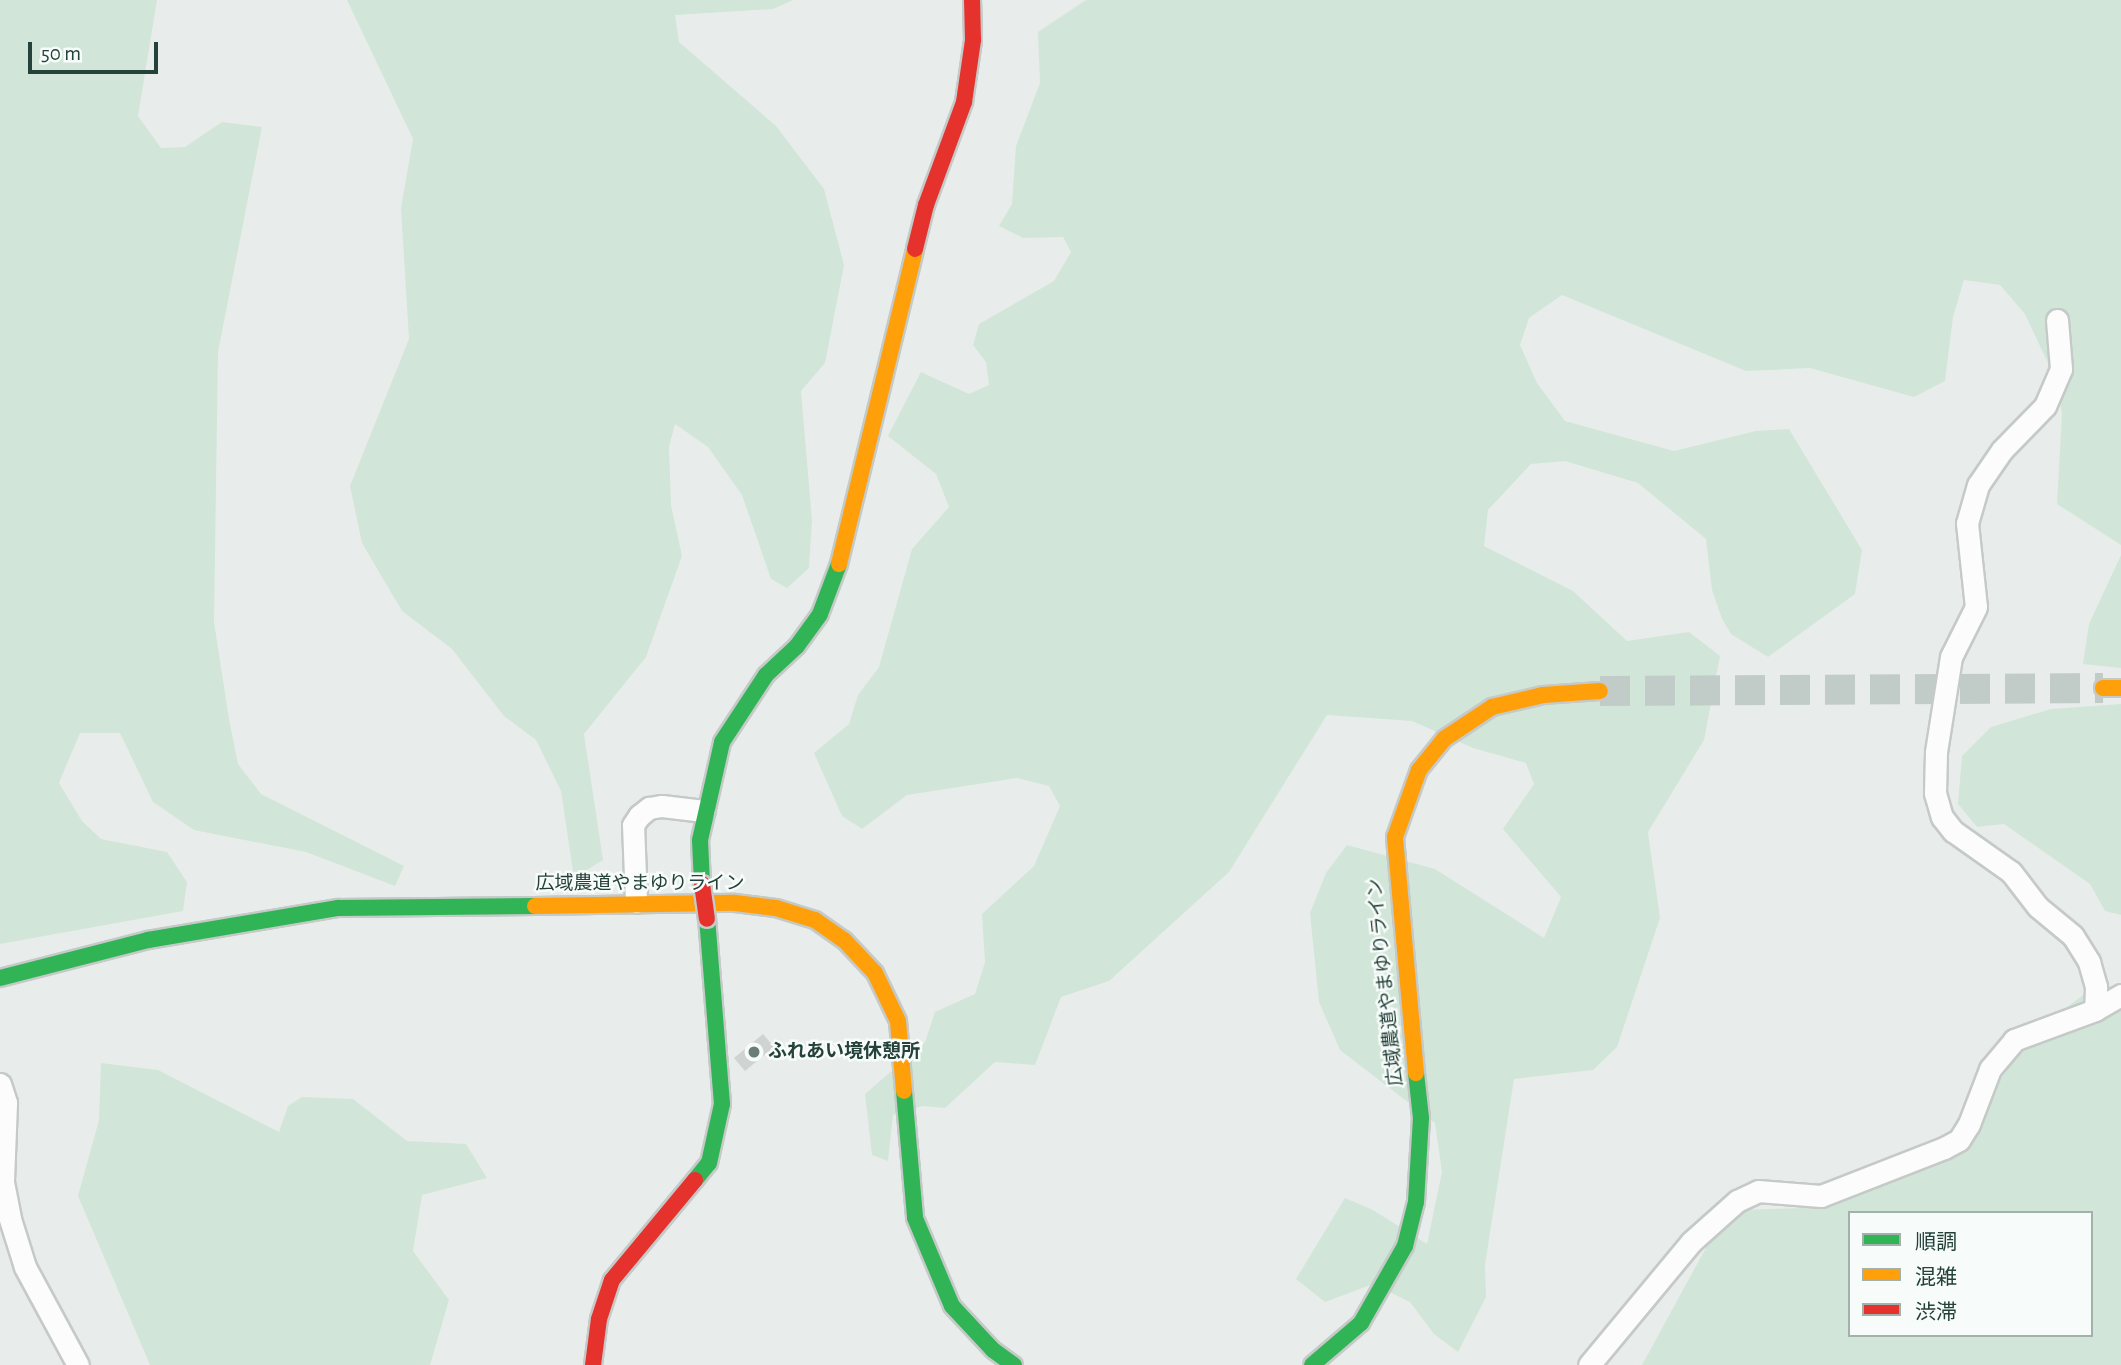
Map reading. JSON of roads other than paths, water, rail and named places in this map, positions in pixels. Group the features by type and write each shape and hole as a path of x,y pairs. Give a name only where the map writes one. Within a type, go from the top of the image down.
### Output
{"street":[{"path":"593,1365 599,1319 612,1280 709,1163 718,1137 722,1104 702,884 704,811 722,742 766,675 797,646 820,614 835,581 926,205 964,102 973,40 972,0"},
{"path":"2057,320 2061,369 2045,405 2002,450 1978,485 1967,523 1976,607 1951,657 1935,793 1942,817 1953,831 2011,872 2038,907 2073,936 2089,962 2096,988 2095,1010"},
{"path":"2103,688 2121,688"},
{"name":"広域農道やまゆりライン","path":"1312,1365 1361,1322 1388,1282 1405,1246 1416,1202 1421,1118 1396,880 1395,837 1406,798 1419,769 1444,739 1492,707 1543,695 1600,691"},
{"path":"636,902 633,825 639,816 649,808 662,807 704,811"},
{"name":"広域農道やまゆりライン","path":"0,978 161,938 338,908 636,902 735,903 776,908 815,920 844,940 875,973 898,1021 915,1218 953,1306 993,1350 1014,1365"},
{"path":"1589,1365 1676,1260 1737,1201 1758,1191 1822,1196 1959,1140 1969,1124 1990,1069 2014,1040 2095,1010 2121,995"},
{"path":"0,1084 6,1103 3,1182 10,1219 25,1268 78,1365"}],"tunnel":[{"path":"1600,691 2103,688"}],"place":[{"name":"ふれあい境休憩所","path":"754,1052"}]}
